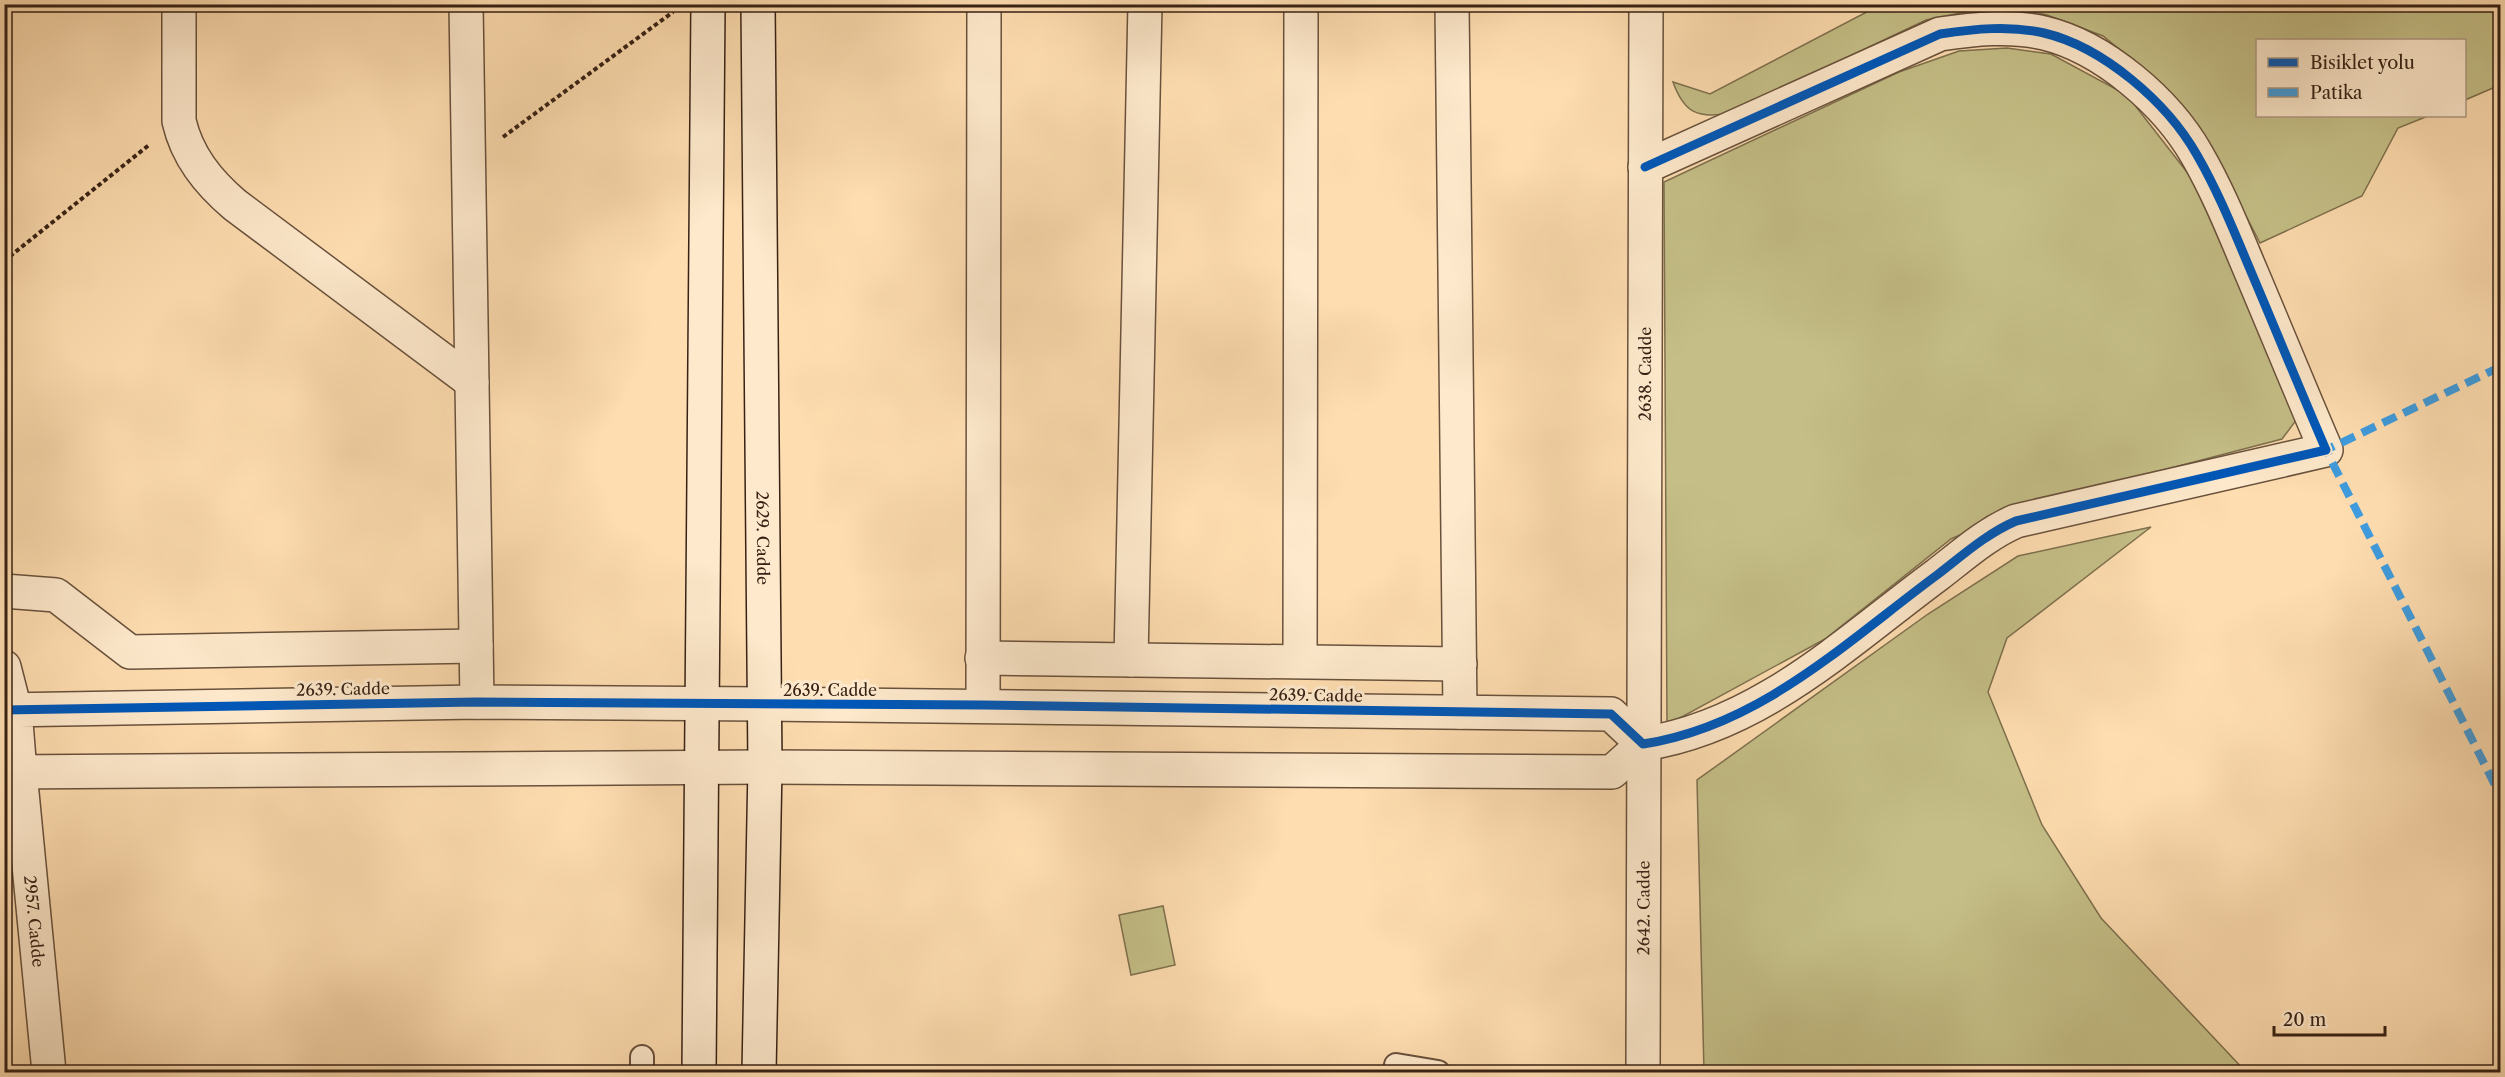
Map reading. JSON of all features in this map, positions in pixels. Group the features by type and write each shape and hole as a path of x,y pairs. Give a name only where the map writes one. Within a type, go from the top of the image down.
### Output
{"street":[{"path":"179,4 179,121 195,162 222,194 472,382"},
{"path":"466,4 477,702"},
{"path":"699,1072 708,4"},
{"name":"2629. Cadde","path":"758,4 765,767 759,1072"},
{"path":"982,705 984,4"},
{"path":"1131,660 1145,4"},
{"path":"1300,661 1301,4"},
{"path":"1452,4 1460,712"},
{"name":"2638. Cadde","path":"1643,744 1646,4"},
{"path":"12,772 765,767 1612,772 1643,744 1698,732 1739,714 1800,680 1979,542 2016,521 2326,450 2222,205 2196,153 2164,107 2122,73 2078,46 2045,33 2011,28 1975,29 1940,34 1645,167"},
{"path":"4,591 56,596 130,652 476,646"},
{"path":"982,658 1460,664"},
{"name":"2957. Cadde","path":"4,667 10,710 12,772 50,1071"},
{"name":"2639. Cadde","path":"10,710 477,702 982,705 1611,714 1643,744"},
{"name":"2642. Cadde","path":"1643,744 1643,1072"}],"lane":[{"path":"1396,1065 1438,1072"}],"path":[{"path":"469,163 674,11"},
{"path":"4,261 179,121"}],"shaded area":[{"path":"1880,5 2000,5 1926,20 1730,113 1709,115 1694,111 1682,101 1673,82 1710,94"},
{"path":"2000,5 2500,5 2500,85 2466,100 2466,39 2256,39 2256,117 2426,117 2398,128 2362,196 2260,243 2214,154 2166,88 2103,36 2047,15"},
{"path":"2007,48 2051,54 2127,95 2204,194 2297,419 2282,439 2025,506 1951,539 1825,639 1667,725 1664,182 1899,72 1959,51"},
{"path":"2151,527 2007,638 1988,692 2042,825 2101,918 2246,1072 1704,1072 1697,780 1928,614 2018,556"},
{"path":"1163,906 1175,965 1131,975 1119,915"}],"marked path":[{"path":"2500,367 2326,450 2500,795"}],"cycle path":[{"path":"4,710 477,702 983,705 1611,714 1643,744 1685,734 1725,720 1763,701 1834,654 1975,545 2016,521 2326,450 2226,214 2197,155 2169,116 2131,79 2089,51 2066,40 2044,33 2005,28 1940,34 1645,167"}]}
